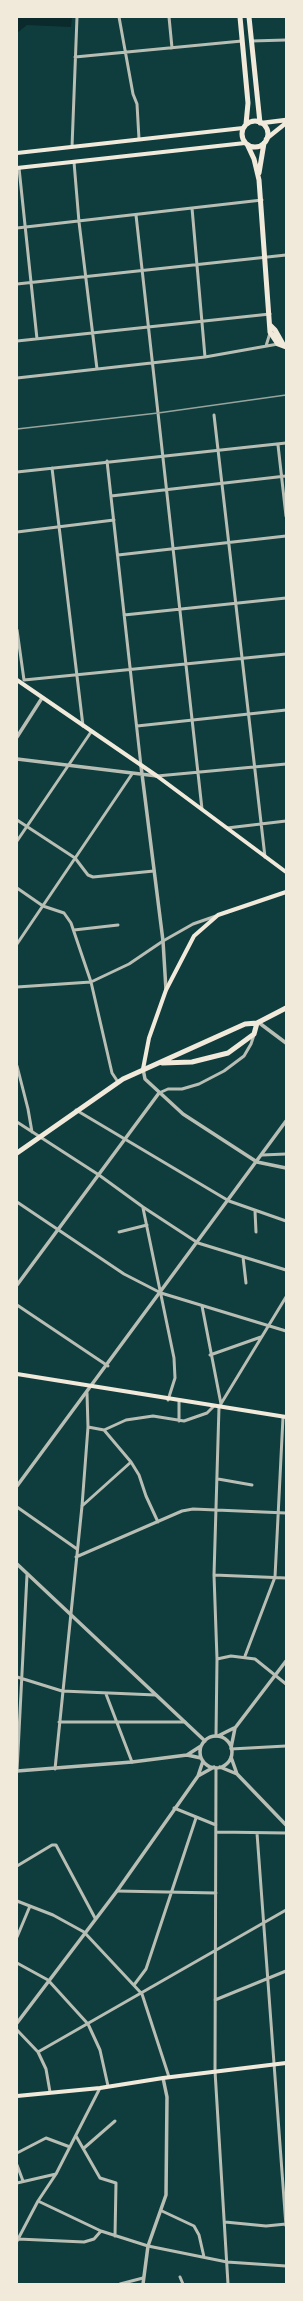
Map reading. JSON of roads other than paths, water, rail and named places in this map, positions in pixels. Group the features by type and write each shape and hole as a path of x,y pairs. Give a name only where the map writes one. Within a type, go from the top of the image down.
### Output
{"highway":[{"path":"240,17 248,103 242,137 254,159 262,200 270,332 283,346"},
{"path":"249,17 261,123 268,132 261,155 259,180"},
{"path":"245,126 254,121 261,123"},
{"path":"246,144 258,146 266,141"},
{"path":"270,325 275,330 283,346"},
{"path":"17,1153 76,1110 118,1082 143,1069 161,1063 175,1054 245,1024 258,1023 286,1008"},
{"path":"161,1063 192,1062 228,1053 254,1034 258,1023"}],"main road":[{"path":"261,123 286,120"},
{"path":"266,141 286,123"},
{"path":"17,153 245,126"},
{"path":"18,168 246,144"},
{"path":"17,680 23,682 42,698 83,727 157,776 202,811 286,872"},
{"path":"143,1069 149,1038 166,990 194,936 218,916 286,892"},
{"path":"17,1374 168,1400 218,1406 285,1417"},
{"path":"17,2096 100,2088 170,2077 286,2063"}],"street":[{"path":"72,147 76,17"},
{"path":"118,17 126,52 132,94 137,104 138,139"},
{"path":"169,17 172,48"},
{"path":"252,41 286,40"},
{"path":"75,57 242,41"},
{"path":"74,162 85,278 97,369"},
{"path":"18,168 37,339"},
{"path":"17,228 262,200"},
{"path":"192,208 205,357"},
{"path":"136,215 202,811"},
{"path":"17,284 198,266 286,255"},
{"path":"17,341 270,314"},
{"path":"266,346 270,332"},
{"path":"17,378 205,357 266,346 283,346"},
{"path":"214,415 265,857"},
{"path":"17,472 162,455 286,444"},
{"path":"278,445 286,516"},
{"path":"107,461 141,766 163,941 166,990"},
{"path":"52,468 83,727"},
{"path":"111,496 222,482 286,476"},
{"path":"17,532 114,520"},
{"path":"118,555 286,536"},
{"path":"124,616 286,598"},
{"path":"17,630 23,682 130,669 286,654"},
{"path":"17,737 42,698"},
{"path":"137,726 286,710"},
{"path":"17,841 91,732"},
{"path":"17,759 157,776 286,764"},
{"path":"17,944 132,774"},
{"path":"17,820 75,858 88,875 93,877 154,871"},
{"path":"225,828 286,821"},
{"path":"17,888 43,906 64,913 68,917 74,930 91,982 112,1073 118,1082"},
{"path":"17,986 91,982 128,964 163,941 194,924 218,916"},
{"path":"74,930 118,925"},
{"path":"258,1023 286,1043"},
{"path":"17,1285 159,1093 168,1089 182,1089 199,1084 224,1071 244,1056 251,1044 254,1034"},
{"path":"17,1066 32,1132"},
{"path":"143,1069 145,1079 183,1114 257,1162 286,1168"},
{"path":"76,1110 229,1201 286,1221"},
{"path":"17,1486 108,1366 286,1121"},
{"path":"17,1122 99,1175 143,1207 198,1243 286,1270"},
{"path":"262,1155 286,1154"},
{"path":"17,1202 124,1274 161,1293 286,1331"},
{"path":"17,1208 21,1204"},
{"path":"143,1207 175,1369 168,1400"},
{"path":"255,1211 256,1232"},
{"path":"119,1232 147,1225"},
{"path":"243,1257 246,1283"},
{"path":"88,1427 104,1430 126,1420 153,1416 179,1421 197,1418 218,1406 286,1297"},
{"path":"17,1305 108,1366"},
{"path":"202,1306 218,1406 218,1479 215,1511 214,1575 217,1659 216,1736"},
{"path":"210,1355 262,1337"},
{"path":"55,1769 82,1506 88,1427 87,1393"},
{"path":"179,1401 179,1421"},
{"path":"245,1656 275,1578 285,1417"},
{"path":"104,1430 131,1462 139,1475 146,1496 158,1522"},
{"path":"82,1506 131,1462"},
{"path":"218,1479 252,1485"},
{"path":"17,1507 77,1549"},
{"path":"76,1557 158,1522 182,1510 193,1509 286,1513"},
{"path":"17,1564 205,1741"},
{"path":"27,1575 17,1771 132,1762 187,1755 201,1746 205,1741 235,1728"},
{"path":"214,1575 286,1578"},
{"path":"217,1659 231,1656 245,1656 254,1659 286,1684"},
{"path":"285,1822 238,1774 231,1756 231,1749 235,1728 286,1660"},
{"path":"17,1677 62,1691 156,1695"},
{"path":"106,1694 132,1762"},
{"path":"59,1722 185,1722"},
{"path":"216,1736 226,1740 231,1749"},
{"path":"17,2023 116,1891 198,1776 202,1760 201,1746"},
{"path":"231,1749 286,1746"},
{"path":"187,1755 238,1774"},
{"path":"198,1776 227,1763 231,1756"},
{"path":"216,1767 216,2071 228,2284"},
{"path":"174,1808 196,1818 216,1824"},
{"path":"134,1985 146,1969 196,1818"},
{"path":"216,1832 286,1833"},
{"path":"224,2222 266,2226 286,2225 284,2174 274,2064 257,1833"},
{"path":"17,1866 52,1845 56,1845 95,1918"},
{"path":"116,1891 216,1893"},
{"path":"17,1901 53,1915 84,1932 142,1994 170,2077"},
{"path":"17,1937 30,1906"},
{"path":"38,2052 142,1994 263,1922 286,1910"},
{"path":"17,1963 48,1980 88,2024 100,2050 108,2086"},
{"path":"215,2000 286,1971"},
{"path":"17,2030 38,2052 46,2069 50,2092"},
{"path":"143,2284 148,2246 162,2211 166,2184 167,2098 163,2078"},
{"path":"100,2088 56,2174 38,2200 18,2240 84,2242 94,2239 101,2231"},
{"path":"84,2148 115,2121"},
{"path":"76,2136 100,2178 116,2183 115,2236"},
{"path":"17,2153 46,2138 70,2147"},
{"path":"17,2165 23,2181"},
{"path":"17,2182 56,2174"},
{"path":"38,2200 101,2231 148,2246 227,2262 286,2266"},
{"path":"162,2211 194,2226 199,2235 204,2257"},
{"path":"180,2276 183,2284"},
{"path":"120,2284 143,2278"}],"water":[{"path":"17,17 72,17 71,27 27,25 17,33"}],"railway":[{"path":"17,429 158,413 286,395"}]}
